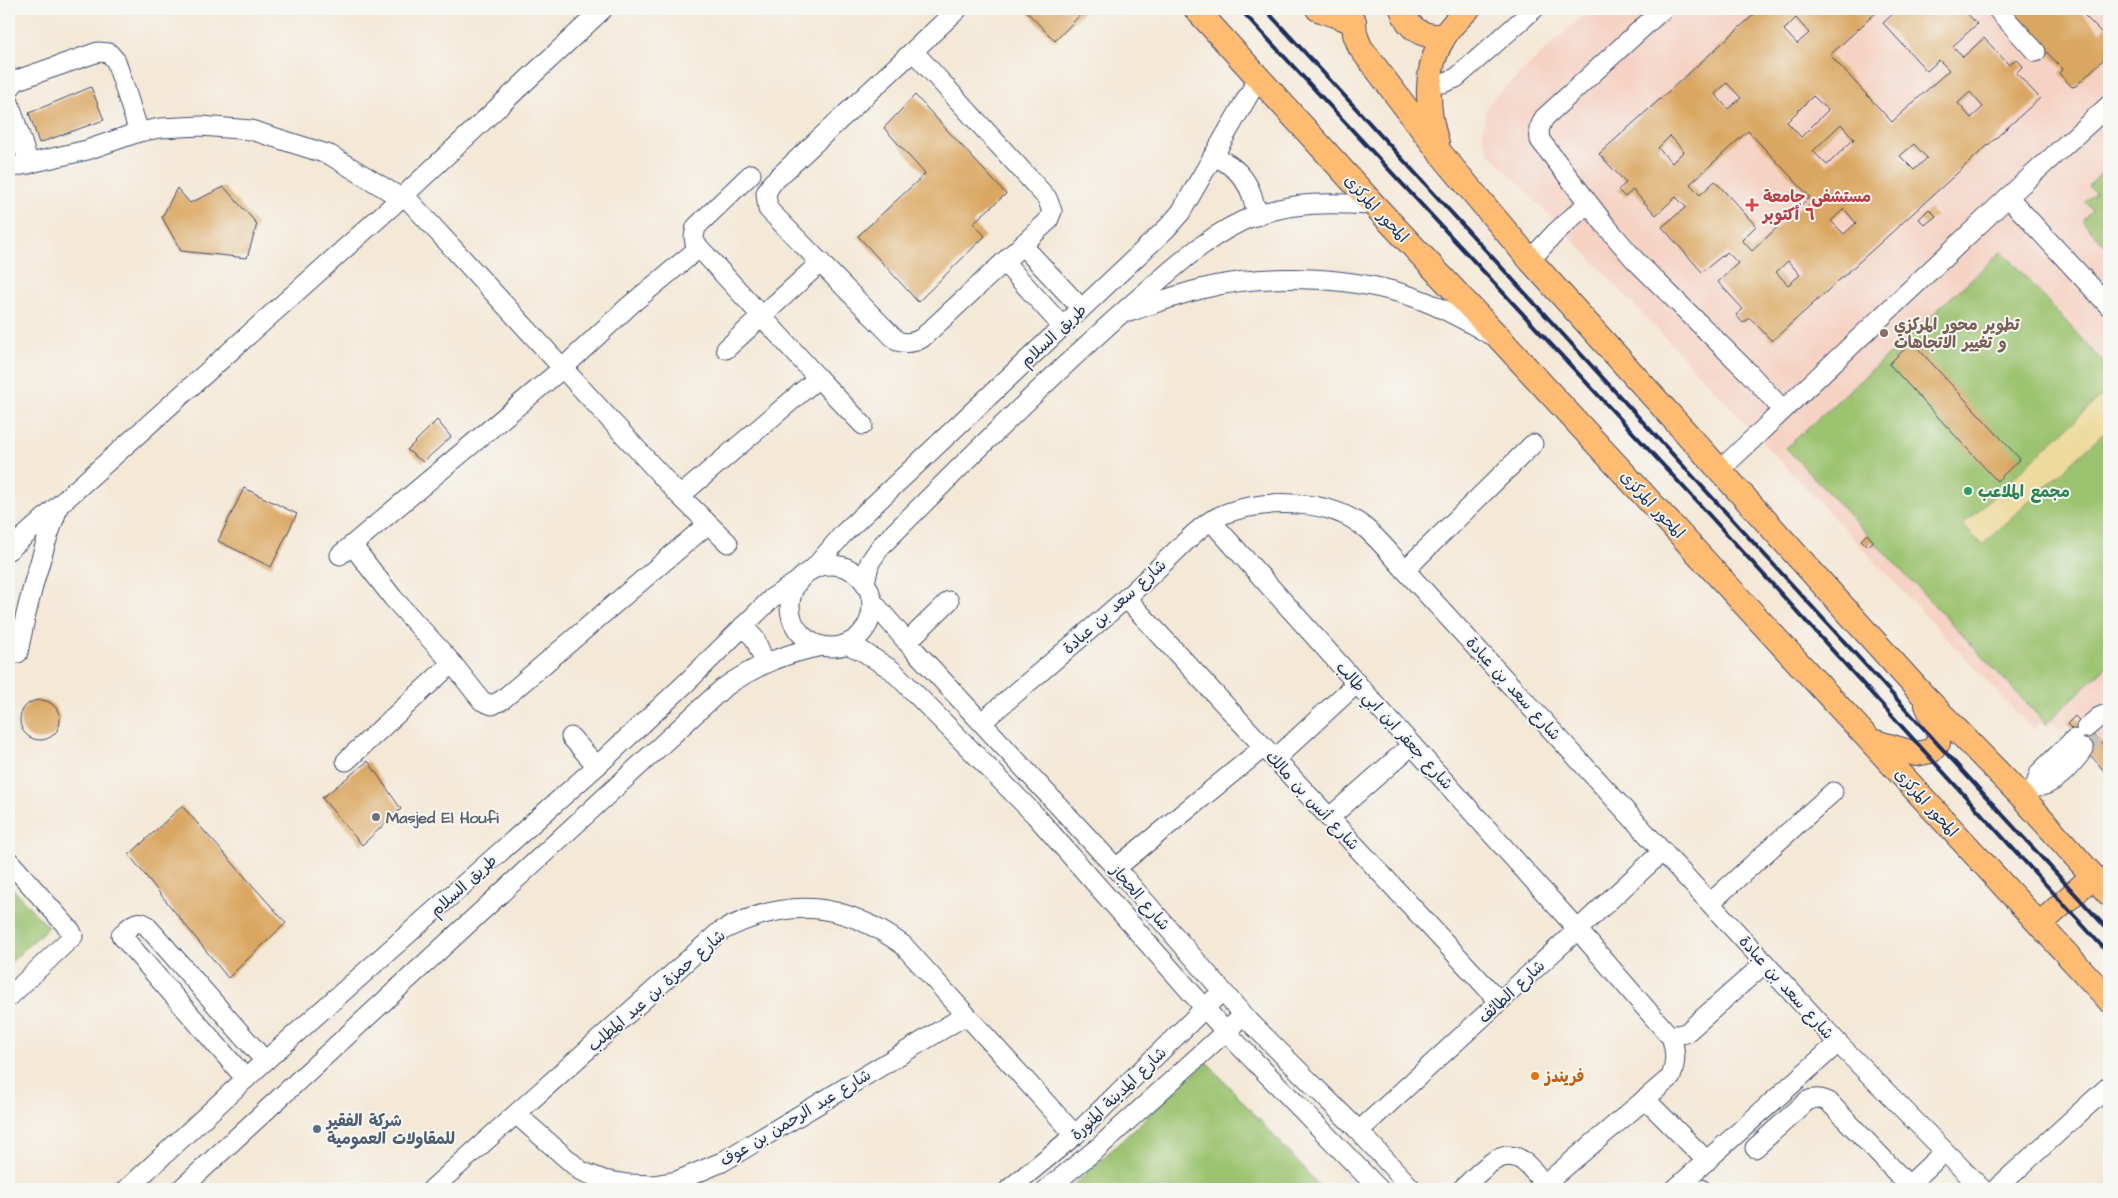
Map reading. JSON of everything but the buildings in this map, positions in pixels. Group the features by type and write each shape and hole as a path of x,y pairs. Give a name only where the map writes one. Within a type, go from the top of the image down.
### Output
{"main road":[{"name":"المحور المركزى","path":"1196,9 1374,205 1872,741 2109,1000"},
{"path":"1318,9 1358,15 1355,34 1360,47 1441,154 1530,260 1921,693 2030,793 2092,876 2109,894"},
{"path":"1402,9 1405,17 1415,29 1429,36 1445,35"},
{"path":"1441,154 1428,106 1429,82 1435,58 1445,35 1468,9"},
{"path":"1872,741 1916,754 1927,754 1935,748 1939,733 1921,693"},
{"path":"2040,924 2092,876"}],"street":[{"path":"9,550 402,197 603,9"},
{"path":"913,51 1050,202 1052,211 1048,221 922,338 911,343 897,341 768,209 765,199 768,188 913,51 958,9"},
{"path":"1429,82 1443,83 1456,78 1534,9"},
{"path":"1663,9 1541,123 1538,134 1543,145 1588,203 1642,268 1749,373 1782,409"},
{"path":"1997,9 2036,52"},
{"path":"9,89 18,80 98,52 109,53 116,61 139,132"},
{"name":"طريق السلام","path":"815,567 843,534 1081,308 1156,240 1181,212 1258,77"},
{"path":"9,102 29,164"},
{"path":"1720,470 1782,409 2109,104"},
{"path":"9,168 87,150 139,132 160,128 201,126 251,130 330,155 402,197 564,367 680,496 728,543"},
{"path":"1213,156 1231,165 1245,179 1253,196 1256,216"},
{"path":"751,174 696,227 694,236 699,248 863,425"},
{"path":"2008,197 2109,306"},
{"name":"طريق السلام","path":"865,582 870,562 881,546 1050,379 1120,315 1208,241 1231,227 1280,208 1305,203 1374,205"},
{"path":"1530,260 1556,232 1588,203"},
{"path":"1022,245 1081,308"},
{"path":"699,248 629,306 564,367 346,550 393,598 452,663 485,703 496,705 708,524"},
{"path":"726,349 821,262"},
{"path":"1004,262 1062,326"},
{"path":"1120,315 1201,288 1250,282 1307,280 1339,282 1404,294 1450,312 1502,341"},
{"path":"680,496 818,378"},
{"path":"1405,570 1533,444"},
{"name":"شارع سعد بن عبادة","path":"982,722 1126,598 1196,532 1211,521 1228,513 1251,506 1276,503 1300,504 1323,508 1361,524 1838,1043 1982,1189"},
{"path":"18,653 28,602 39,561 59,505"},
{"name":"شارع جعفر ابن ابي طالب","path":"1211,521 1578,930 1662,1029 1672,1036"},
{"path":"837,564 858,573 865,582 872,602 872,613 869,623 863,632 846,644 834,647 812,642 802,635 793,620 790,603 792,591 798,581 815,567 837,564"},
{"name":"طريق السلام","path":"127,1189 265,1061 597,766 686,684 772,598 798,581"},
{"name":"شارع أنس بن مالك","path":"1126,598 1499,1001"},
{"path":"907,642 949,601"},
{"name":"شارع الحجاز","path":"872,602 1116,868 1244,1016 1359,1131 1412,1189"},
{"path":"743,626 755,639 764,663"},
{"name":"شارع الحجاز","path":"846,644 862,651 892,670 912,689 1035,815 1225,1031 1379,1189"},
{"name":"طريق السلام","path":"181,1189 722,689 740,676 764,663 794,652 823,646"},
{"path":"346,761 452,663"},
{"path":"1116,868 1270,753 1357,683"},
{"path":"2030,793 2051,783 2080,743 2109,713"},
{"path":"571,737 597,766"},
{"path":"1329,818 1412,745"},
{"path":"1710,903 1833,792"},
{"name":"شارع الطائف","path":"1359,1131 1663,852"},
{"path":"9,861 71,931 73,936 9,997"},
{"name":"شارع حمزة بن عبد المطلب","path":"432,1189 720,932 741,920 764,912 789,908 829,911 861,919 883,930 903,945 1075,1135"},
{"path":"246,1079 121,935 134,923 143,923 265,1061"},
{"path":"151,969 170,952"},
{"path":"1462,1189 1497,1158 1507,1156 1517,1157 1526,1163 1546,1187 1670,1078 1675,1064 1676,1050 1672,1036 1686,1033 1765,963"},
{"path":"177,999 196,982"},
{"name":"شارع المدينة المنورة","path":"1009,1189 1075,1135 1223,991"},
{"name":"شارع عبد الرحمن بن عوف","path":"516,1114 581,1170 604,1180 649,1187 677,1181 722,1162 966,1015"},
{"name":"شارع المدينة المنورة","path":"1047,1189 1099,1146 1225,1031 1244,1016"},
{"path":"1675,1189 1838,1043"},
{"path":"1996,1189 2109,1086"},
{"path":"1755,1148 1807,1101 1817,1098 1829,1102 1910,1187 1944,1152"},
{"path":"1646,1099 1707,1161"}],"shaded area":[{"name":"تطوير محور المركزي و تغيير الاتجاهات","path":"1589,9 2109,9 2109,776 2070,733 2073,730 2067,724 2061,729 2053,722 2047,727 2041,722 2033,730 1561,227 1489,153 1483,136 1484,114 1489,103"}],"green space":[{"path":"2109,166 2109,250 2082,220 2092,210 2085,202 2095,193 2088,186"},
{"name":"مجمع الملاعب","path":"2002,251 2109,369 2109,664 2046,724 1786,448"},
{"path":"9,885 48,927 9,964"},
{"path":"1207,1062 1321,1188 1068,1189 1079,1180"}],"sand":[{"path":"2109,389 2109,428 1982,545 1963,525"}],"tunnel":[{"path":"2084,749 2094,736"}],"railway":[{"path":"1240,9 1701,506 2109,954"},
{"path":"1265,9 2109,931"}],"place":[{"name":"مستشفى جامعة ٦ أكتوبر","path":"1752,205"},
{"name":"تطوير محور المركزي و تغيير الاتجاهات","path":"1884,333"},
{"name":"مجمع الملاعب","path":"1968,491"},
{"name":"Masjed El Houfi","path":"376,817"},
{"name":"فريندز","path":"1535,1076"},
{"name":"شركة الفقير للمقاولات العمومية","path":"317,1129"}]}
